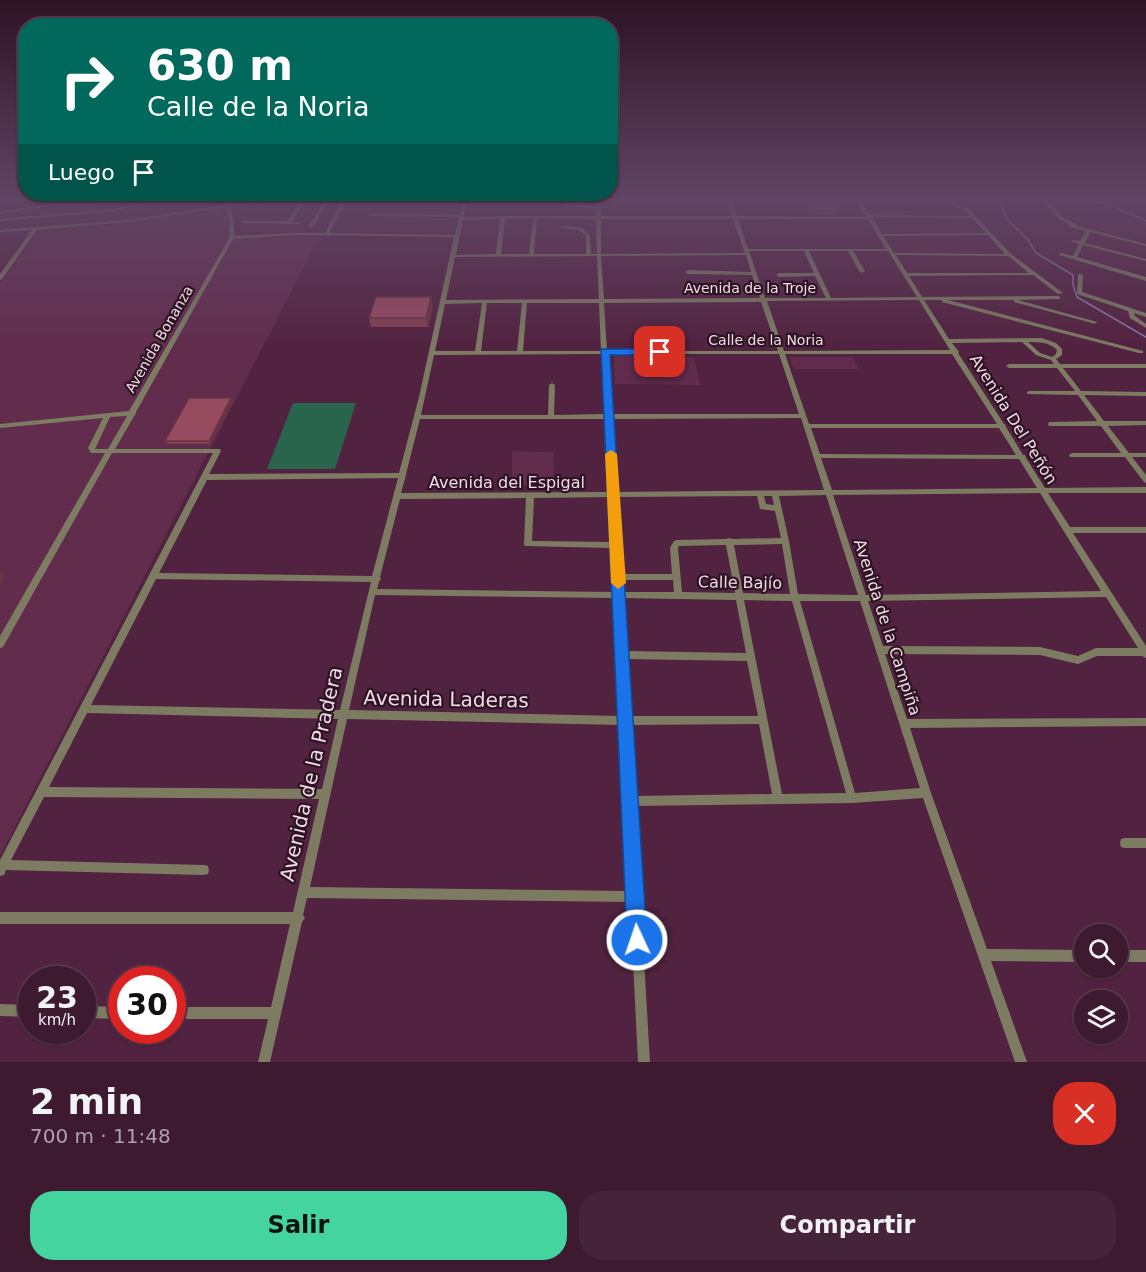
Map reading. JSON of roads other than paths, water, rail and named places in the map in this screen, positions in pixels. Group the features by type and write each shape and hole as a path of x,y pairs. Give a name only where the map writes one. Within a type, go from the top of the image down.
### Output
{"street":[{"path":"0,278 20,250"},
{"name":"Avenida Bonanza","path":"0,644 225,250"},
{"path":"397,496 455,250"},
{"path":"498,256 499,250"},
{"path":"531,256 532,250"},
{"path":"589,250 589,256"},
{"path":"599,250 610,416 644,1062"},
{"path":"453,256 599,256 806,250 1009,255"},
{"path":"806,250 829,299"},
{"path":"850,250 862,272"},
{"path":"1004,250 1033,274"},
{"path":"1074,258 1079,250"},
{"path":"1107,250 1146,260"},
{"name":"Avenida de la Campiña","path":"746,252 817,456 926,793 1022,1062"},
{"name":"Avenida Del Peñón","path":"891,252 1004,426 1145,653"},
{"path":"1060,254 1146,279"},
{"path":"688,272 754,274"},
{"path":"779,275 817,274"},
{"path":"905,275 1033,274"},
{"name":"Avenida de la Troje","path":"443,302 1006,298 1059,295 1033,274"},
{"path":"1080,275 1079,293 1146,315"},
{"path":"931,298 1141,352"},
{"path":"1006,298 1094,322"},
{"path":"477,352 485,301"},
{"path":"520,352 525,301"},
{"path":"1131,310 1132,316 1146,326"},
{"path":"948,341 1036,339 1054,344 1060,353 1053,359"},
{"path":"1024,341 1038,354 1053,359 1146,480"},
{"name":"Calle de la Noria","path":"432,353 956,352"},
{"path":"1009,366 1146,366"},
{"path":"551,414 552,385"},
{"path":"1029,393 1146,394"},
{"path":"0,426 133,413"},
{"path":"417,417 551,414 803,416"},
{"path":"108,415 90,450 218,451 2,868 204,870"},
{"path":"1051,424 1146,423"},
{"path":"806,426 1004,426"},
{"path":"1072,455 1146,455"},
{"path":"817,456 1023,457"},
{"path":"204,477 403,475"},
{"name":"Avenida del Espigal","path":"397,496 1045,493 1146,490"},
{"path":"760,495 763,507 777,507"},
{"path":"775,495 795,598 852,798"},
{"name":"Avenida de la Pradera","path":"264,1062 299,918 372,592 397,496"},
{"path":"530,496 528,544 616,546"},
{"path":"1068,530 1146,530"},
{"path":"729,541 778,799"},
{"path":"678,596 674,548 677,543 785,541"},
{"path":"153,576 377,579"},
{"path":"618,577 676,577"},
{"name":"Calle Bajío","path":"372,592 795,598 1108,594"},
{"path":"880,650 1040,651 1078,660 1096,652 1145,653"},
{"path":"623,655 750,657"},
{"name":"Avenida Laderas","path":"85,709 626,721 762,720"},
{"path":"904,724 1146,723"},
{"path":"41,792 326,794"},
{"path":"630,801 852,798 926,793"},
{"path":"1125,843 1146,843"},
{"path":"304,892 635,897"},
{"path":"0,918 299,918"},
{"path":"984,955 1074,956"},
{"path":"1128,956 1146,956"},
{"path":"0,1010 18,1011"},
{"path":"186,1012 275,1013"}],"waterway":[{"path":"1034,250 1073,275 1077,297 1146,337"}]}
